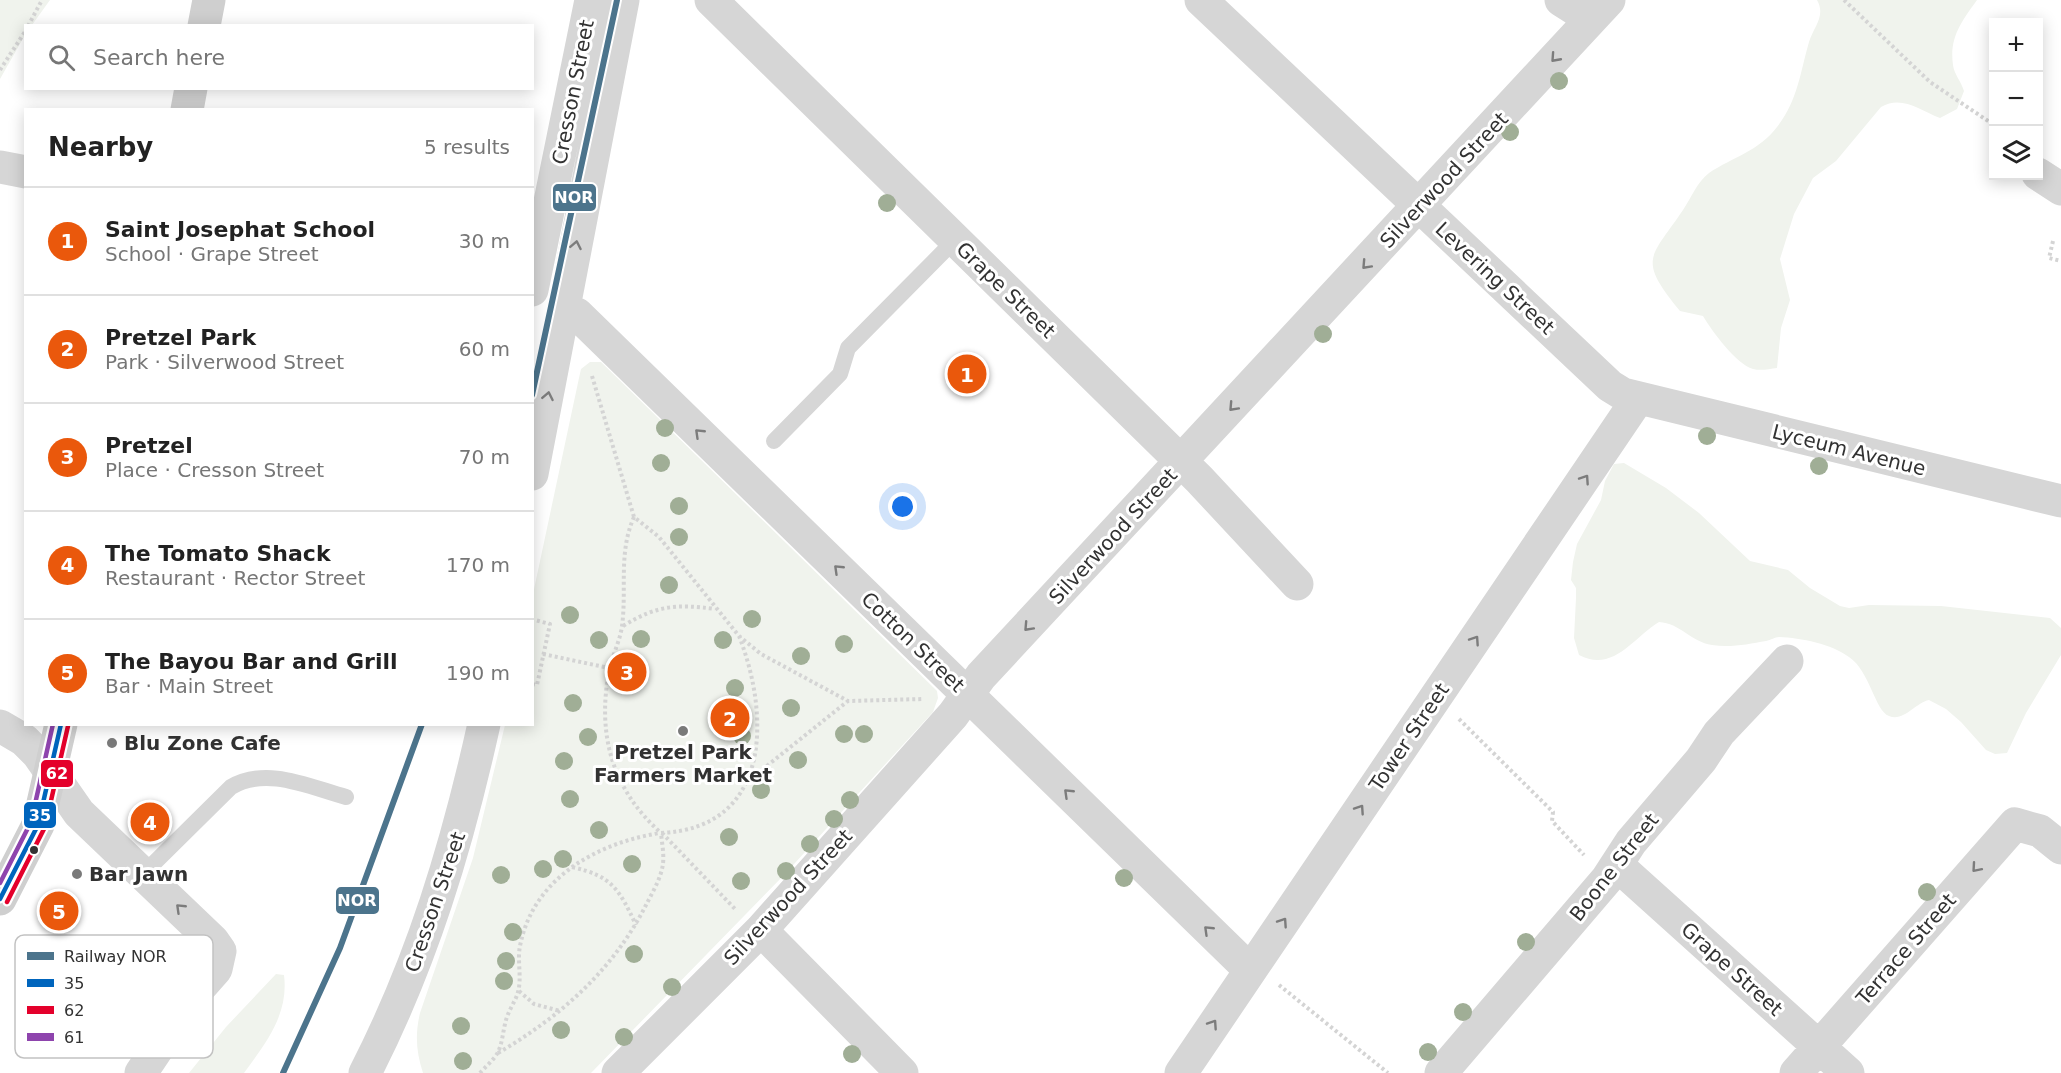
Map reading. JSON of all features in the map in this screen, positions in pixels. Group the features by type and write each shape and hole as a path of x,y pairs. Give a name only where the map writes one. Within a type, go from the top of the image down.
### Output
{"street":[{"path":"204,24 209,0"},
{"name":"Cresson Street","path":"534,280 591,0"},
{"name":"Cresson Street","path":"534,463 622,0"},
{"name":"Grape Street","path":"711,0 1182,463 1297,584"},
{"name":"Levering Street","path":"1201,0 1610,386 1637,400"},
{"path":"1561,0 1600,10"},
{"name":"Silverwood Street","path":"618,1073 749,920 953,715 981,676 1182,463 1600,10"},
{"path":"187,108 191,90"},
{"path":"0,167 24,172"},
{"path":"2043,177 2061,189"},
{"name":"Cotton Street","path":"577,314 967,695 1262,975"},
{"name":"Lyceum Avenue","path":"1637,400 2061,501"},
{"name":"Tower Street","path":"1181,1073 1262,975 1637,400"},
{"name":"Boone Street","path":"1441,1073 1612,872 1631,842 1701,760 1719,734 1788,662"},
{"path":"0,726 24,740 52,773 79,813 208,935"},
{"path":"0,899 38,825 52,773 61,726"},
{"name":"Cresson Street","path":"365,1073 414,969 443,886 464,817 484,726"},
{"name":"Terrace Street","path":"1796,1073 2015,824 2040,831 2061,848"},
{"name":"Grape Street","path":"1612,872 1848,1073"},
{"path":"749,920 903,1073"},
{"path":"213,940 220,951 213,973"},
{"path":"141,1073 151,1058"}],"lane":[{"path":"774,441 840,374 848,348 955,240"},
{"path":"144,873 231,787 246,778 260,776 277,778 346,797"}],"path":[{"path":"29,24 42,0"},
{"path":"1844,0 1930,82 1989,122"},
{"path":"0,70 24,33"},
{"path":"2053,241 2049,258 2061,261"},
{"path":"591,372 634,518 624,547 622,626 609,668 604,715 611,757 628,798 643,816 749,920"},
{"path":"634,518 659,537 739,636 761,654 848,701 931,698"},
{"path":"622,626 654,610 671,606 716,609"},
{"path":"534,684 537,685 550,624 535,620"},
{"path":"498,1053 508,1012 519,991 520,946 526,924 544,891 571,867 628,840 694,829 709,823 724,813 738,798 748,780 757,739 757,697 739,636"},
{"path":"543,654 609,668"},
{"path":"748,780 848,701"},
{"path":"1458,719 1553,812 1552,821 1612,872"},
{"path":"480,1073 498,1053 560,1011 596,979 636,925 662,868 661,833"},
{"path":"571,867 588,871 611,882 625,901 636,925"},
{"path":"1262,975 1388,1073"},
{"path":"519,991 534,1004 560,1011"}],"shaded area":[{"path":"0,0 50,0 33,24 24,24 24,37 0,79"},
{"path":"1817,0 1977,0 1962,22 1953,46 1954,68 1964,91 1957,109 1940,118 1903,103 1881,107 1836,161 1813,178 1794,214 1780,259 1790,300 1781,328 1777,368 1756,370 1746,366 1732,354 1703,316 1680,311 1658,280 1653,269 1653,259 1656,250 1705,177 1762,142 1784,117 1794,96 1809,42 1820,16"},
{"path":"590,362 601,362 933,687 937,691 938,698 933,712 784,875 591,1073 423,1073 417,1043 420,1013 473,858 505,726 534,726 534,589 581,369"},
{"path":"1624,463 1666,488 1699,513 1750,561 1788,570 1810,588 1840,606 1849,608 1869,605 1941,606 2050,618 2061,628 2061,655 2026,713 2007,753 1995,754 1986,750 1961,722 1946,709 1929,700 1900,716 1889,716 1880,707 1856,663 1842,652 1816,642 1779,637 1739,645 1712,645 1673,626 1659,622 1612,657 1602,660 1579,655 1574,638 1576,588 1571,580 1577,544 1601,500 1605,481 1614,464"},
{"path":"276,974 284,975 285,989 279,1015 268,1039 244,1073 189,1073 201,1058 213,1058 213,1043"}],"rail line":[{"name":"NOR","path":"534,386 617,0"},
{"name":"NOR","path":"283,1073 340,948 421,726"}],"transit line":[{"name":"61","path":"0,883 31,822 53,726"},
{"name":"35","path":"0,899 38,825 61,726"},
{"name":"62","path":"7,902 45,827 68,726"}],"place":[{"name":"Saint Josephat School","path":"967,374"},
{"name":"Pretzel","path":"627,672"},
{"name":"Pretzel Park","path":"730,718"},
{"name":"Pretzel Park Farmers Market","path":"683,731"},
{"name":"Blu Zone Cafe","path":"112,743"},
{"name":"The Tomato Shack","path":"150,822"},
{"name":"Bar Jawn","path":"77,874"},
{"name":"The Bayou Bar and Grill","path":"59,911"}]}
